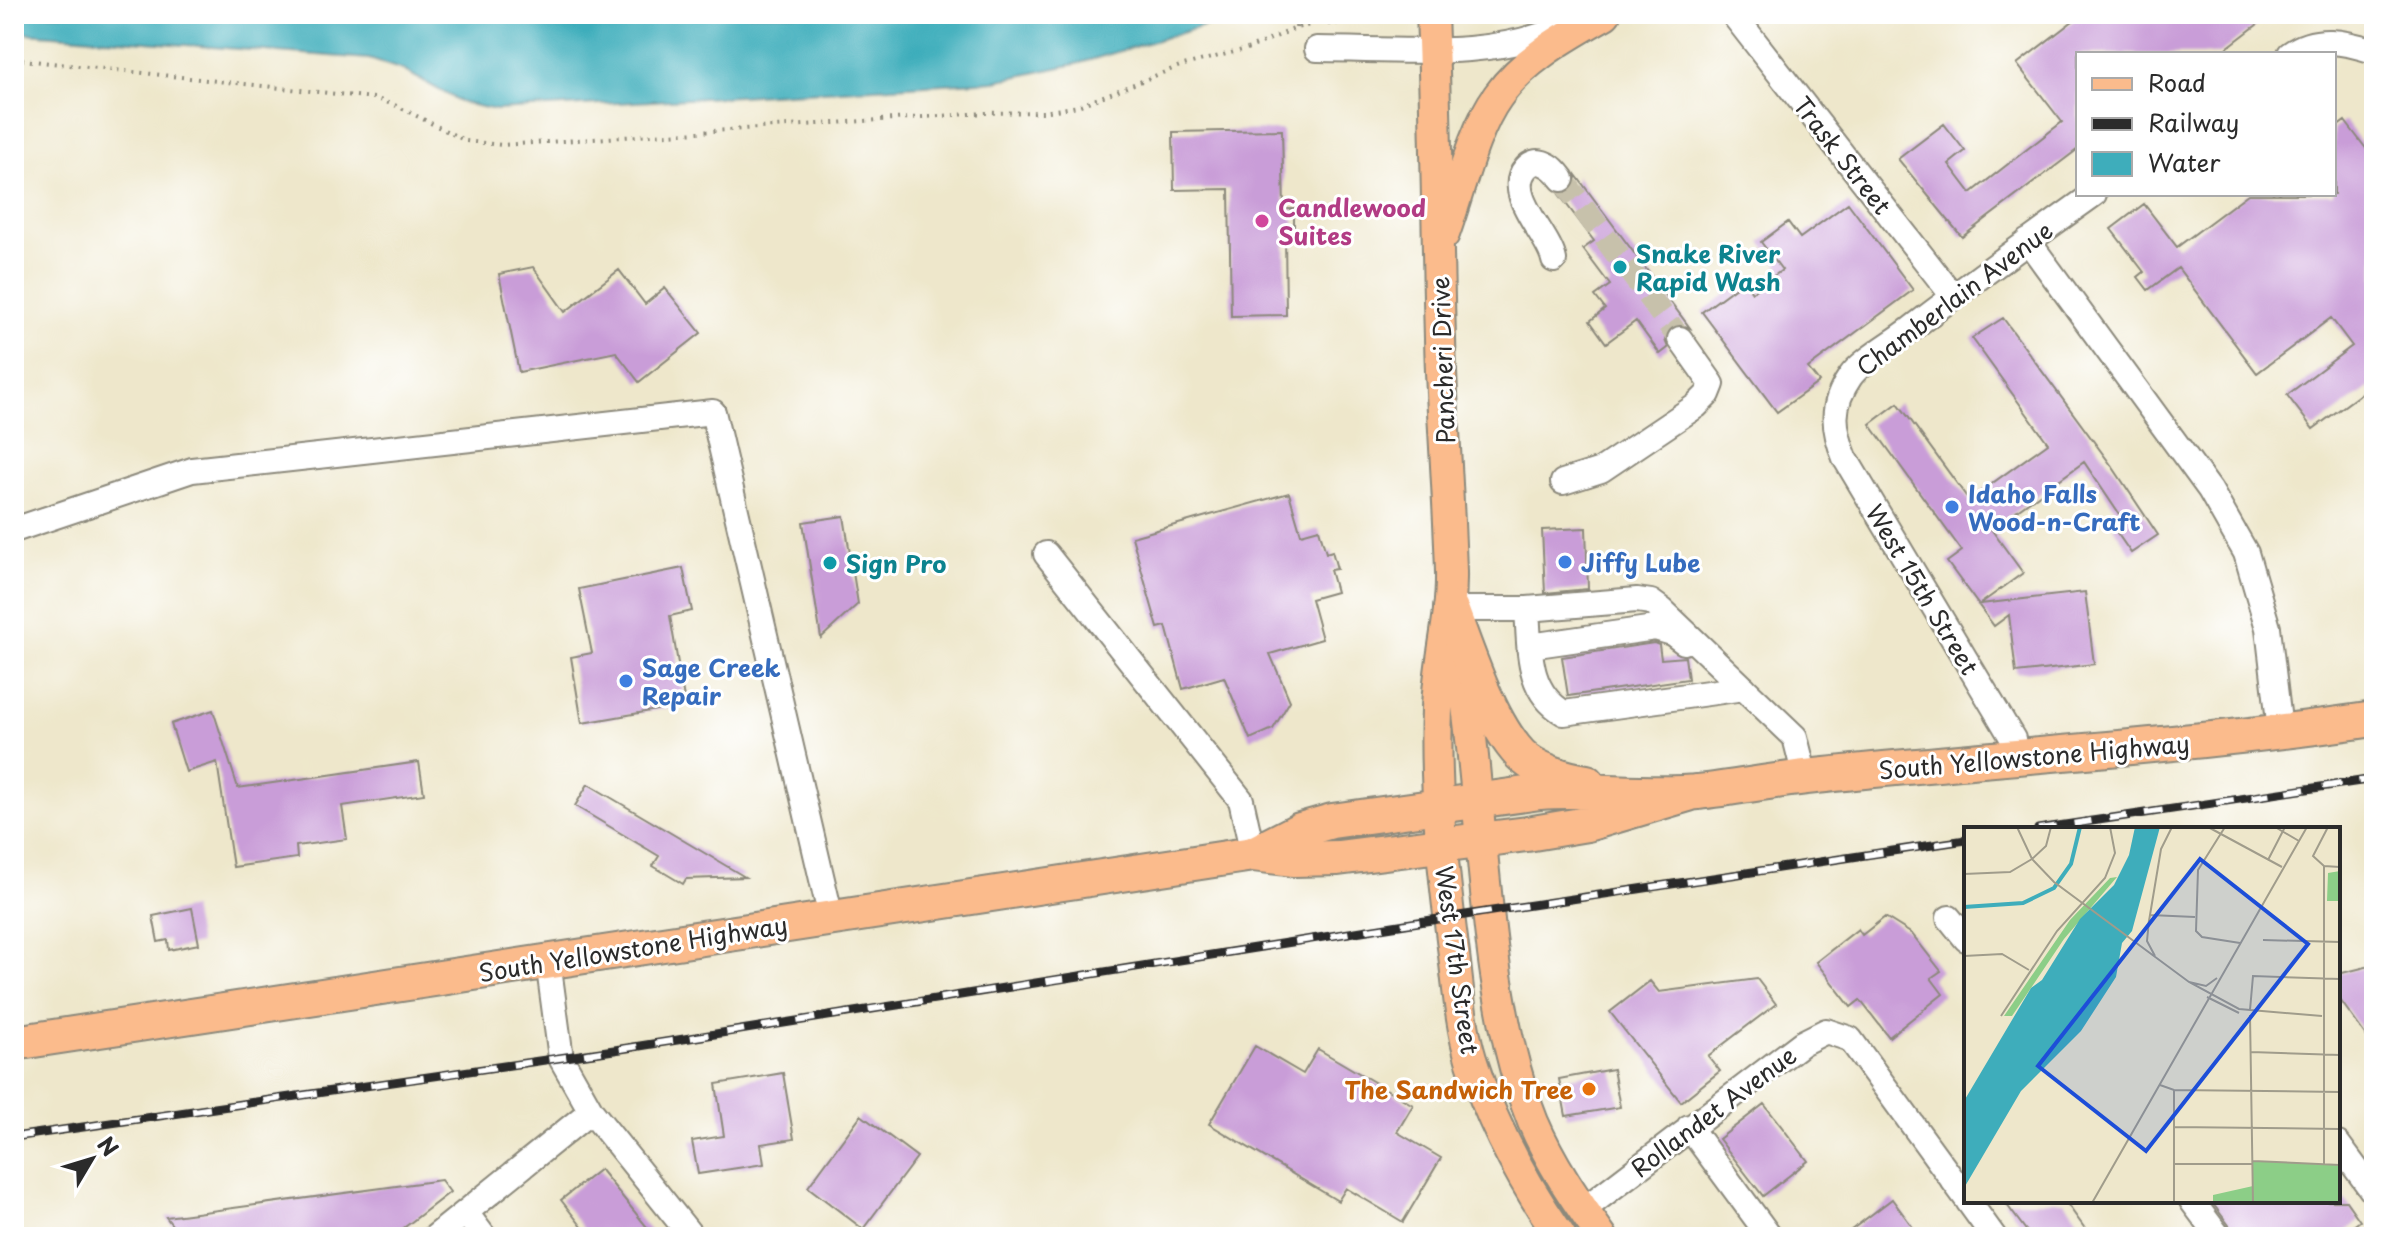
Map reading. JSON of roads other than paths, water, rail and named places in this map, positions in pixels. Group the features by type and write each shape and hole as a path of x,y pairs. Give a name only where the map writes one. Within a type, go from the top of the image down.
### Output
{"highway":[{"path":"1451,609 1504,732 1523,757 1578,781 1635,790 1695,792"},
{"name":"South Yellowstone Highway","path":"1253,854 1300,830 1332,821 1574,789 1613,793 1695,792 1805,777 2016,759 2374,719"},
{"name":"South Yellowstone Highway","path":"14,1043 1253,854 1294,859 1338,858 1480,840 1587,824 1695,792"}],"main road":[{"name":"Pancheri Drive","path":"1432,14 1451,609 1468,705 1480,840"},
{"path":"1438,251 1483,123 1497,97 1533,59 1605,14"},
{"name":"Pancheri Drive","path":"1438,806 1437,706 1451,609"},
{"name":"West 17th Street","path":"1438,806 1462,1018 1471,1059 1489,1108 1517,1134 1552,1193 1568,1205 1567,1231"},
{"name":"West 17th Street","path":"1480,840 1489,929 1506,1035 1533,1122 1557,1171 1567,1231"},
{"name":"West 17th Street","path":"1567,1231 1602,1237"}],"street":[{"path":"1317,49 1489,47 1529,40 1590,14"},
{"name":"Trask Street","path":"1733,14 1953,296"},
{"path":"2293,52 2337,40 2374,51"},
{"path":"1554,260 1552,250 1522,199 1521,179 1525,169 1540,161 1553,168 1562,179"},
{"name":"Chamberlain Avenue","path":"1835,417 1840,395 1851,374 2091,196"},
{"path":"2028,241 2210,490 2246,553 2268,628 2280,730"},
{"path":"1563,482 1601,470 1696,406 1708,394 1712,384 1709,376 1680,339"},
{"path":"14,530 192,470 713,412 831,918"},
{"name":"West 15th Street","path":"1835,417 1835,434 1845,458 2013,739 2016,759"},
{"path":"1046,554 1241,800 1253,854"},
{"path":"1451,609 1527,609 1637,600 1651,602 1795,737 1805,777"},
{"path":"1527,609 1535,683 1545,698 1564,713 1744,688"},
{"path":"1530,646 1655,628 1672,633 1717,663"},
{"path":"1949,918 1964,937"},
{"path":"548,961 561,1058 591,1111 692,1237"},
{"name":"Rollandet Avenue","path":"1567,1231 1689,1127 1802,1043 1826,1031 1850,1039 1964,1196"},
{"path":"435,1237 591,1111"},
{"path":"1689,1127 1770,1237"},
{"path":"2340,1147 2374,1193"},
{"path":"1969,1203 1994,1237"},
{"path":"2194,1203 2219,1237"},
{"path":"466,1213 484,1237"}],"water":[{"path":"14,14 1235,14 1080,63 995,81 496,110 463,103 403,70 369,59 14,32"}],"tunnel":[{"path":"1562,179 1680,339"}],"railway":[{"path":"2051,827 2374,779"},
{"path":"14,1137 621,1049 1412,923 1964,840"}],"place":[{"name":"Candlewood Suites","path":"1262,221"},
{"name":"Snake River Rapid Wash","path":"1620,267"},
{"name":"Idaho Falls Wood-n-Craft","path":"1952,507"},
{"name":"Jiffy Lube","path":"1565,562"},
{"name":"Sign Pro","path":"830,563"},
{"name":"Sage Creek Repair","path":"626,681"},
{"name":"The Sandwich Tree","path":"1589,1089"}]}
